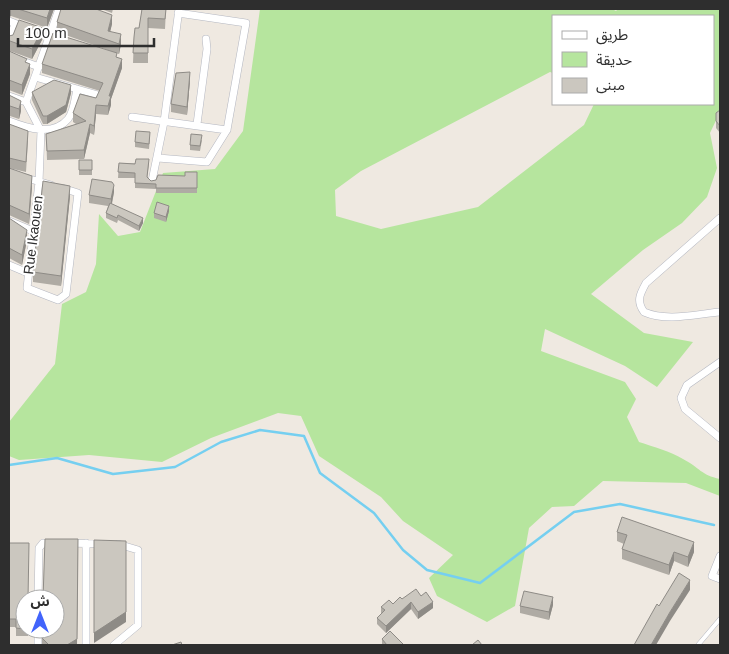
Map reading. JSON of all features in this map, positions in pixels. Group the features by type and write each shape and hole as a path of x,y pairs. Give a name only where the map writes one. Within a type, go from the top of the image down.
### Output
{"street":[{"path":"26,102 59,9"},
{"path":"152,181 164,122 179,11 246,23 227,130 207,162 158,158"},
{"path":"9,41 12,22 32,30"},
{"path":"41,33 59,39"},
{"path":"197,124 207,49 206,39"},
{"path":"9,56 39,67"},
{"path":"35,77 98,95"},
{"path":"9,121 41,131 60,125 68,119 77,89"},
{"path":"9,96 26,102 41,131"},
{"path":"132,117 164,122 197,124 227,130"},
{"name":"Rue Ikaouen","path":"39,182 78,193 66,294 58,300 27,288 39,182 41,131"},
{"path":"9,173 39,182"},
{"path":"720,218 646,283 640,294 639,301 644,312 652,316 668,317 720,312"},
{"path":"9,221 33,231"},
{"path":"9,265 28,273"},
{"path":"720,362 694,379 684,389 681,398 686,409 720,438"},
{"path":"38,589 39,548 43,542 124,544 138,550 138,625 114,645"},
{"path":"86,543 86,645"},
{"path":"720,556 712,576 720,578"}],"lane":[{"path":"698,645 720,619"}],"green space":[{"path":"260,9 612,9 616,11 618,9 720,9 720,112 710,133 717,168 707,197 682,223 643,250 591,294 644,333 693,342 657,387 625,366 545,329 541,351 625,382 636,399 627,417 639,442 673,454 689,462 704,473 720,479 720,496 686,483 603,481 574,506 552,507 529,528 515,606 487,622 437,596 429,578 453,555 403,521 381,497 319,456 301,416 278,413 211,438 162,462 89,455 19,460 9,456 9,422 55,364 62,304 86,292 96,264 99,214 118,236 140,232 163,173 215,169 243,131","holes":["552,15 714,15 714,105 594,105 584,125 478,207 381,229 336,216 335,190 361,171 550,72 552,73"]}],"building":[{"path":"18,9 50,9 47,18"},
{"path":"61,9 96,9 112,15 108,31 121,34 119,44 57,22"},
{"path":"142,9 166,9 165,19 148,18 148,53 133,53 135,28 139,28"},
{"path":"19,20 43,28 32,49 9,42 9,36 13,35"},
{"path":"53,33 117,53 116,57 122,59 109,96 111,96 108,106 96,105 94,126 90,124 84,150 47,151 46,134 86,121 73,113 80,94 96,98 103,83 42,64"},
{"path":"9,51 27,59 25,62 30,64 22,85 9,80"},
{"path":"190,72 187,107 171,104 176,73"},
{"path":"54,80 71,85 66,105 47,116 43,116 32,92"},
{"path":"9,95 21,101 19,109 9,106"},
{"path":"720,110 720,126 716,121 716,113"},
{"path":"9,124 28,131 26,162 9,158"},
{"path":"136,131 150,132 149,144 135,142"},
{"path":"191,134 202,135 200,146 190,145"},
{"path":"136,159 149,159 147,177 151,181 156,180 158,175 185,176 185,172 197,172 197,188 156,188 156,184 135,183 135,173 118,172 119,163 135,164"},
{"path":"79,160 92,160 92,170 79,170"},
{"path":"9,168 32,176 29,214 9,205"},
{"path":"92,179 112,182 114,185 111,199 89,195"},
{"path":"43,181 70,186 61,276 33,272"},
{"path":"157,202 169,206 166,217 154,213"},
{"path":"110,203 143,218 139,226 118,215 117,218 106,213"},
{"path":"9,218 27,230 22,255 9,248"},
{"path":"622,517 694,542 688,557 674,552 669,565 622,549 627,535 617,532"},
{"path":"45,539 78,539 77,639 67,645 49,645 43,639 65,639 65,589 43,589"},
{"path":"94,540 126,541 126,612 94,633"},
{"path":"9,543 29,543 28,589 15,589 15,619 9,619"},
{"path":"679,573 690,580 651,645 634,645 657,604 659,606"},
{"path":"416,589 421,596 426,592 433,602 418,612 411,602 386,626 377,618 385,610 381,607 389,600 393,604 400,597 402,599"},
{"path":"524,591 553,597 549,612 520,606"},
{"path":"390,631 404,645 387,645 382,639"},
{"path":"478,640 482,645 472,645"}],"waterway":[{"path":"9,465 57,458 113,474 175,467 221,442 260,430 304,436 320,473 374,513 403,550 427,570 480,583 574,512 620,504 714,525"}]}
